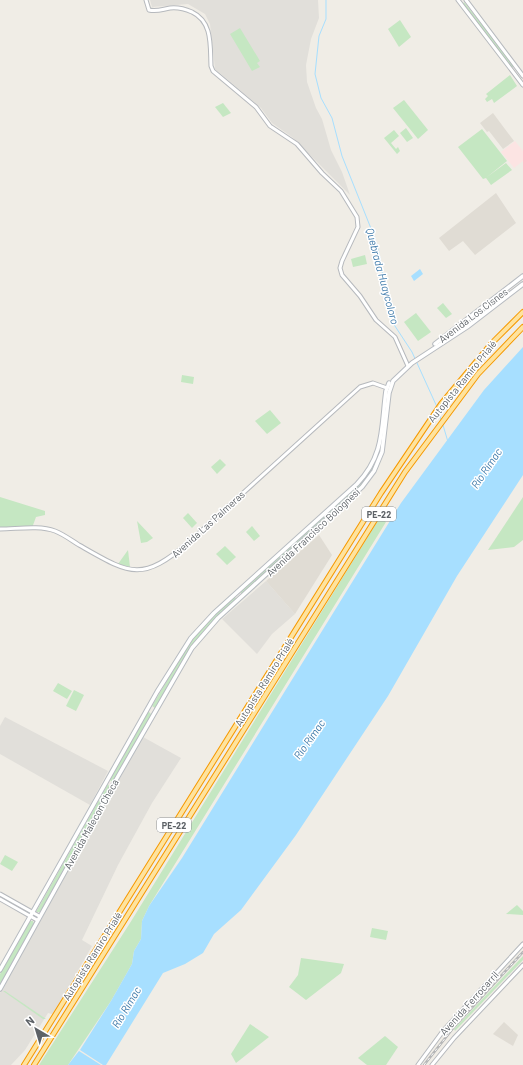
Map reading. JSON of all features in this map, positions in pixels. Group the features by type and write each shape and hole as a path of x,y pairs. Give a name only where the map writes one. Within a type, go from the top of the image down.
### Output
{"highway":[{"name":"Autopista Ramiro Prialé","path":"24,1065 381,493 430,419 491,344 523,312"},
{"name":"Autopista Ramiro Prialé","path":"34,1065 405,472 478,374 523,327"}],"main road":[{"name":"Avenida Los Cisnes","path":"423,354 523,276"},
{"name":"Avenida Los Cisnes","path":"423,354 460,332 523,284"},
{"path":"410,364 423,354"},
{"name":"Avenida Francisco Bolognesi","path":"180,655 198,629 214,613 365,476 377,456 387,388 394,376 410,364"},
{"name":"Avenida Francisco Bolognesi","path":"184,660 204,633 218,618 336,513 365,483 374,471 382,452 390,387 398,375 410,364"},
{"name":"Avenida Malecon Checa","path":"0,970 180,655"},
{"name":"Avenida Malecon Checa","path":"0,989 38,918 184,660"}],"street":[{"path":"146,0 149,10 153,11 170,8 182,8 203,19 208,30 211,66 213,71 256,107 270,126 296,144 322,173 341,191 357,217 358,227 342,261 340,268 342,275 360,296 376,320 395,337 410,364"},
{"path":"458,0 523,85"},
{"path":"466,0 523,76"},
{"name":"Avenida Las Palmeras","path":"0,529 50,530 124,568 139,570 153,567 167,560 189,542 360,387 374,383 387,388"},
{"path":"0,894 31,915"},
{"path":"0,899 38,918"},
{"name":"Avenida Ferrocarril","path":"418,1065 443,1031 523,944"},
{"name":"Avenida Ferrocarril","path":"432,1065 454,1038 523,965"}],"shaded area":[{"path":"150,0 318,0 319,18 311,39 306,65 307,82 316,108 322,119 331,150 342,172 350,195 292,137 272,123 261,108 215,69 210,24 205,14 188,4 152,7"},
{"path":"493,113 514,141 503,149 489,131 487,132 480,123"},
{"path":"515,141 523,151 523,161 514,168 501,152"},
{"path":"496,193 516,223 475,255 463,241 449,251 439,238"},
{"path":"319,535 332,555 295,614 266,581"},
{"path":"266,581 295,614 272,634 257,654 222,619"},
{"path":"5,717 108,771 90,805 0,754 0,726"},
{"path":"143,737 181,758 152,803 118,865 82,940 92,946 55,1011 52,1014 48,1013 25,1050 11,1065 0,1065 0,993"},
{"path":"504,1022 518,1035 513,1046 493,1034"}],"green space":[{"path":"464,2 514,65 513,67 511,67 463,4"},
{"path":"400,20 411,37 399,47 388,29"},
{"path":"240,28 260,61 257,63 260,67 252,71 230,34"},
{"path":"510,75 517,86 494,103 492,99 487,102 485,99 488,96 486,94"},
{"path":"404,100 428,130 418,139 393,108"},
{"path":"223,103 231,113 223,117 215,107"},
{"path":"406,128 413,138 407,142 400,133"},
{"path":"482,129 507,161 487,177 506,163 512,170 491,185 486,178 483,179 458,147"},
{"path":"394,130 399,136 391,143 396,149 398,147 400,151 397,154 384,138"},
{"path":"365,255 367,264 353,267 351,259"},
{"path":"443,303 452,314 446,318 437,308"},
{"path":"416,313 431,332 418,341 404,322"},
{"path":"182,375 194,377 193,384 181,382"},
{"path":"270,410 281,423 267,434 255,421"},
{"path":"382,436 379,457 373,470 360,488 242,595 240,591 361,482 375,463"},
{"path":"220,459 226,465 217,474 211,467"},
{"path":"0,497 45,511 45,515 36,517 32,528 0,528"},
{"path":"523,497 523,540 514,547 488,550"},
{"path":"188,513 197,523 192,528 183,518"},
{"path":"380,517 386,522 149,906 142,921 141,939 134,951 132,964 111,1001 68,1065 39,1065 130,923"},
{"path":"137,521 153,538 147,542 141,543"},
{"path":"252,526 260,536 254,541 246,532"},
{"path":"225,546 236,557 227,565 216,554"},
{"path":"128,550 130,567 118,564"},
{"path":"235,596 236,600 207,628 189,650 155,708 152,706 190,642 209,620"},
{"path":"58,683 72,691 67,699 53,691"},
{"path":"74,690 84,695 76,711 66,706"},
{"path":"148,711 152,715 112,782 109,779"},
{"path":"108,784 110,788 40,912 36,912"},
{"path":"5,855 18,862 12,871 0,864"},
{"path":"517,905 523,911 523,915 506,914"},
{"path":"30,921 33,921 34,924 0,985 0,974"},
{"path":"372,928 388,931 386,940 370,937"},
{"path":"523,956 523,960 455,1031 454,1029"},
{"path":"301,958 344,964 341,973 306,1000 289,987 298,975"},
{"path":"3,991 5,991 46,1019 43,1019"},
{"path":"250,1024 269,1037 236,1063 231,1054"},
{"path":"385,1036 398,1047 386,1065 367,1065 358,1058"}],"water":[{"path":"420,269 423,274 414,281 411,276"},
{"name":"Río Rímac","path":"523,347 523,475 457,576 388,696 296,835 241,910 214,934 203,953 185,964 163,973 106,1065 103,1065 80,1050 132,964 134,951 141,939 142,921 149,906 182,858 401,503 484,390"},
{"path":"79,1051 101,1065 68,1065"}],"waterway":[{"name":"Quebrada Huaycoloro","path":"326,0 326,19 319,36 315,74 321,98 332,118 342,156 374,236 379,253 388,306 393,323 412,352 437,407"},
{"name":"Quebrada Huaycoloro","path":"438,410 441,420"},
{"name":"Quebrada Huaycoloro","path":"443,425 448,442"}],"railway":[{"path":"424,1065 454,1027 523,952"}]}
